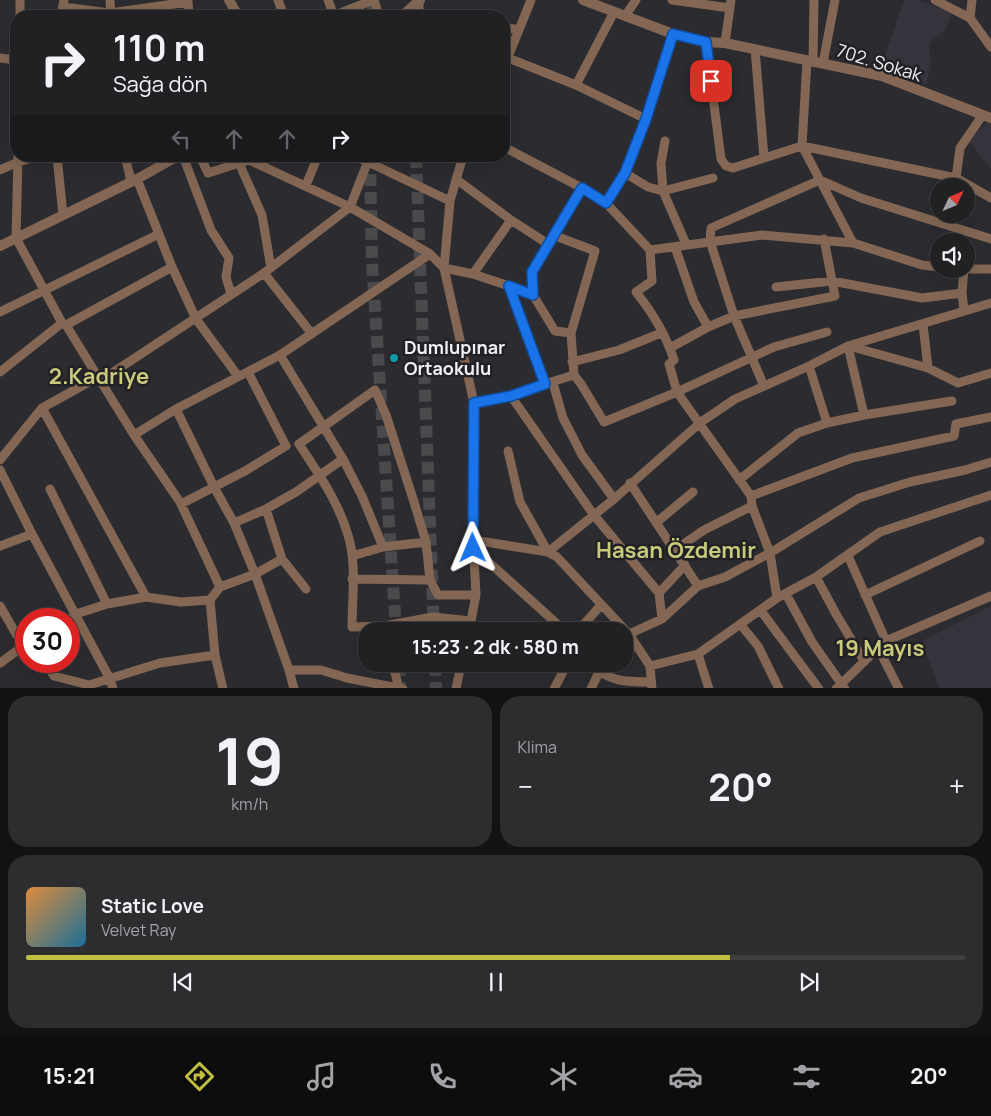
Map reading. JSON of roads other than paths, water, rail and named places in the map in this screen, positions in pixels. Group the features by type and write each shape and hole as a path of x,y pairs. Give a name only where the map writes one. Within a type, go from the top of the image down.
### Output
{"street":[{"path":"349,10 374,0"},
{"path":"409,10 420,0"},
{"path":"510,53 531,0"},
{"name":"702. Sokak","path":"584,0 673,34 882,76 987,117"},
{"path":"625,16 636,0"},
{"path":"672,0 730,4 725,43"},
{"path":"814,0 814,62 802,146 853,243"},
{"path":"814,62 835,0"},
{"path":"935,0 970,18 991,47"},
{"path":"970,18 972,0"},
{"path":"136,10 188,2 189,10"},
{"path":"63,8 79,10"},
{"path":"576,85 614,12"},
{"path":"510,28 519,30"},
{"path":"606,203 625,173 646,119 673,34"},
{"path":"706,42 721,159 726,166 733,168 802,146 956,178 960,148 987,117"},
{"path":"755,49 764,158"},
{"path":"510,59 576,85 646,119"},
{"path":"665,141 661,163 663,191 686,244"},
{"path":"510,150 582,188 606,203 650,250 652,281 636,292 651,311 670,348 674,360 669,364 678,392 701,422 751,496 752,506 770,553 781,596 841,686 886,641 991,596"},
{"path":"0,170 13,162"},
{"path":"18,162 16,238 43,291 181,504 220,587"},
{"path":"58,162 64,216"},
{"path":"127,162 196,319 238,376"},
{"path":"0,246 64,216 167,162"},
{"path":"185,162 211,230 229,258 226,277 231,294"},
{"path":"203,162 208,173 242,162"},
{"path":"254,162 350,207 430,254 444,268 473,274 533,295"},
{"path":"306,185 316,162"},
{"path":"0,460 42,408 98,377 109,375 196,319 268,271 350,207 368,162"},
{"path":"375,162 450,201"},
{"path":"411,622 433,617 471,621 476,595 473,544 474,403 444,268 450,201 461,162"},
{"path":"239,163 262,215 268,271 312,334"},
{"path":"625,173 648,187 663,191 713,178"},
{"path":"456,179 548,244"},
{"path":"764,386 734,316 710,241 712,228 820,180 861,198 991,239"},
{"path":"571,333 555,331 533,295 532,272 582,188"},
{"path":"975,189 991,198"},
{"path":"473,274 512,220"},
{"path":"0,312 159,234"},
{"path":"553,235 595,251 571,333 572,362 574,375 604,422 678,392 751,356 774,347 827,332"},
{"path":"650,250 762,235 853,243 930,266"},
{"path":"670,348 708,327 734,316 835,296 824,239"},
{"path":"675,247 694,302 708,327"},
{"path":"134,434 176,409 280,355 430,254"},
{"path":"1,369 64,324 172,267"},
{"path":"975,269 991,269"},
{"path":"962,278 964,311"},
{"path":"776,287 832,281 922,298 962,294"},
{"path":"509,286 563,418 582,455 614,499"},
{"path":"548,552 614,499 701,422 735,399 809,366 848,346 991,303"},
{"path":"922,324 928,368"},
{"path":"572,362 620,350 661,332"},
{"path":"848,346 928,368 958,383 991,373"},
{"path":"848,346 864,415"},
{"path":"280,355 343,459 362,496 383,547"},
{"path":"809,366 827,423"},
{"path":"248,372 286,446"},
{"path":"474,403 511,396 574,375"},
{"path":"181,504 245,471 286,446 299,444 375,390 386,415 426,542 430,580 438,595 476,595"},
{"path":"511,396 593,514 659,593 662,619"},
{"path":"739,480 798,433 827,423 864,415 952,401"},
{"path":"42,408 146,597"},
{"path":"176,409 214,487 234,523 255,574 294,688"},
{"path":"751,496 852,458 954,436 956,424 991,417"},
{"path":"299,444 334,501 348,536 352,556 352,627 358,627"},
{"path":"508,451 520,502 548,552"},
{"path":"234,523 266,509 320,476 343,459"},
{"path":"633,632 662,619 698,586 724,576 770,553 858,498 910,482 966,470 991,462"},
{"path":"0,470 68,608"},
{"path":"630,484 698,586"},
{"path":"50,489 107,604"},
{"path":"656,522 693,492"},
{"path":"650,666 698,654 781,596 816,577 848,556 880,532 991,495"},
{"path":"675,550 704,530 752,506"},
{"path":"266,509 282,559 306,589"},
{"path":"0,546 32,534"},
{"path":"865,595 980,541"},
{"path":"352,556 383,547 426,542"},
{"path":"473,544 548,552 557,557 617,622"},
{"path":"473,544 555,622"},
{"path":"848,556 886,641"},
{"path":"222,688 215,655 210,600 220,587 255,574 282,559"},
{"path":"659,593 685,566"},
{"path":"816,577 864,661"},
{"path":"352,579 430,580"},
{"path":"80,614 107,604 146,597 180,602 210,600"},
{"path":"586,622 601,605"},
{"path":"0,606 15,629"},
{"path":"761,611 819,688"},
{"path":"740,624 758,646 779,688"},
{"path":"80,630 110,679 113,688"},
{"path":"592,688 599,672 624,682 651,685 650,666 633,640"},
{"path":"878,648 899,688"},
{"path":"0,663 15,652"},
{"path":"698,654 709,688"},
{"path":"52,673 54,676 89,685 160,663 215,655"},
{"path":"289,670 321,670 347,678 400,688 395,672"},
{"path":"456,688 459,672"},
{"path":"554,688 563,672"},
{"path":"347,678 348,688"}],"tunnel":[{"path":"373,0 373,10"},
{"path":"370,162 372,262 395,622"},
{"path":"416,162 434,622"},
{"path":"399,672 400,686"},
{"path":"435,672 436,688"}],"place":[{"name":"Dumlupınar Ortaokulu","path":"394,358"}],"district":[{"name":"2.Kadriye","path":"99,376"},
{"name":"Hasan Özdemir","path":"676,550"},
{"name":"19 Mayıs","path":"880,648"}]}
